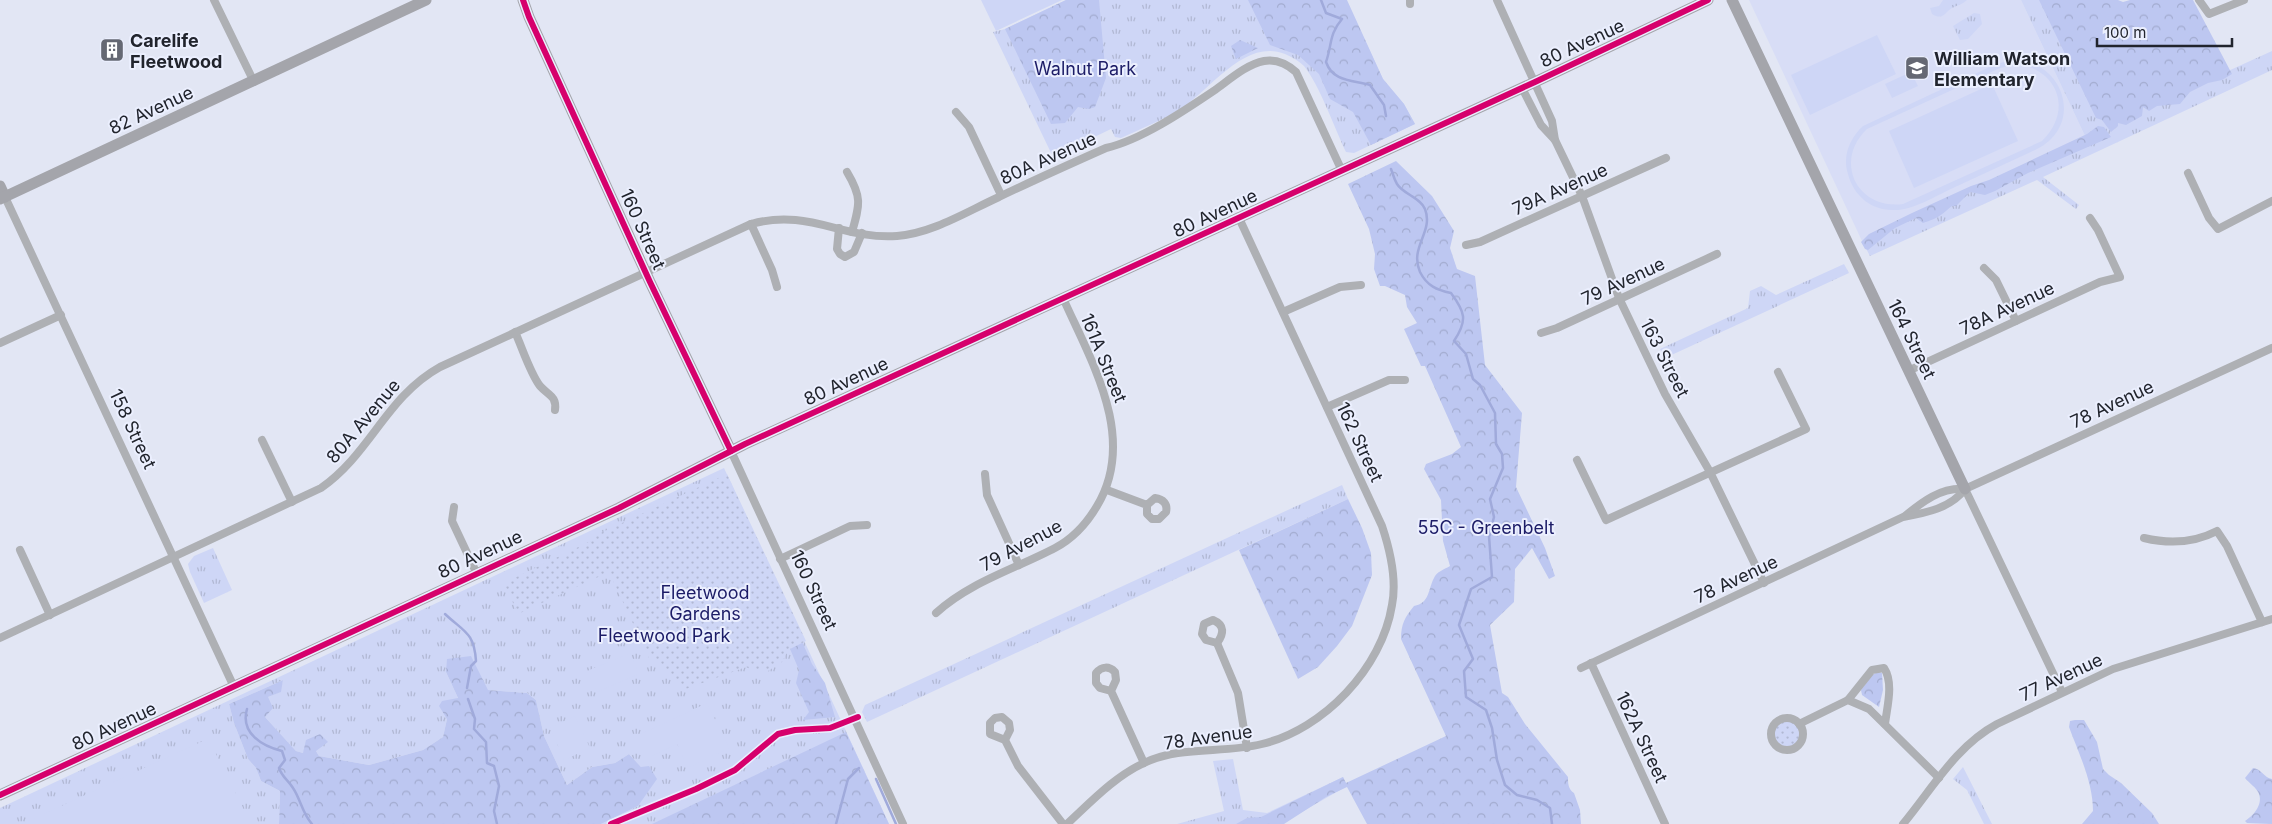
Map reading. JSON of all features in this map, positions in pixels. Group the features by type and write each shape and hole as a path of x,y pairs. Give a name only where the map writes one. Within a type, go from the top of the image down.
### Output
{"street":[{"path":"214,0 254,82"},
{"name":"82 Avenue","path":"2,198 254,82 426,0"},
{"name":"160 Street","path":"516,0 529,17"},
{"name":"160 Street","path":"523,0 529,17 646,272 903,824"},
{"name":"163 Street","path":"1497,0 1552,121 1555,140 1582,196 1619,298 1665,394 1710,472 1764,583"},
{"name":"80 Avenue","path":"0,795 476,572 619,508 730,452 1535,82 1708,0"},
{"name":"164 Street","path":"1732,0 2062,692"},
{"path":"2199,0 2209,14 2244,0"},
{"name":"80A Avenue","path":"0,638 321,488 346,468 362,450 396,402 412,385 440,367 751,224 774,219 797,219 862,234 896,236 916,233 943,223 1001,195 1106,148 1117,145 1180,114 1236,76 1264,61 1281,62 1292,68 1300,80 1342,171"},
{"name":"163 Street","path":"1522,88 1541,125 1555,140"},
{"path":"956,112 969,127 1001,195"},
{"name":"79A Avenue","path":"1466,245 1480,242 1666,158"},
{"path":"847,172 857,189 859,197 852,232"},
{"path":"2188,173 2208,218 2218,229 2272,201"},
{"name":"158 Street","path":"0,186 2,198 61,315 234,687"},
{"name":"162 Street","path":"1239,218 1382,526 1390,554 1394,589 1392,605 1382,639 1354,683"},
{"name":"78A Avenue","path":"1908,371 2100,282 2120,278 2098,230 2090,218"},
{"path":"751,224 772,270 777,287"},
{"path":"839,228 836,249 845,257 854,252 862,234"},
{"name":"79 Avenue","path":"1541,333 1557,328 1717,254"},
{"path":"1984,268 1996,280 2016,321"},
{"path":"1283,312 1340,287 1361,285"},
{"name":"161A Street","path":"1063,298 1099,379 1108,408 1113,446 1107,490"},
{"path":"0,343 61,315"},
{"path":"515,332 538,383 554,397 555,410"},
{"name":"78 Avenue","path":"1904,517 1918,505 1940,493 1954,488 1964,489 2271,351"},
{"path":"1577,460 1606,520 1806,429 1778,372"},
{"path":"1327,407 1389,380 1405,380"},
{"path":"262,440 292,502"},
{"path":"985,474 987,495 1019,566"},
{"name":"78 Avenue","path":"1581,668 1904,517 1931,511 1949,503 1959,497 1964,489"},
{"path":"1107,490 1146,504"},
{"name":"79 Avenue","path":"936,613 958,594 1019,566 1070,538 1086,524 1107,490"},
{"path":"454,508 452,521 476,572"},
{"path":"780,559 850,526 867,525"},
{"path":"2144,538 2161,542 2198,540 2217,530 2262,622"},
{"path":"20,550 50,614"},
{"name":"77 Avenue","path":"1903,824 1965,747 1980,734 2062,692 2119,666 2272,619"},
{"path":"1217,643 1238,693 1247,748"},
{"name":"162A Street","path":"1591,663 1665,824"},
{"path":"1799,724 1848,700 1872,670 1884,668 1888,674 1889,686 1885,724"},
{"name":"78 Avenue","path":"1067,824 1116,780 1144,763 1191,750 1247,748 1283,738 1313,723 1342,699 1354,683"},
{"path":"1111,690 1144,763"},
{"path":"1848,700 1864,705 1939,778"},
{"path":"1789,718 1799,724 1802,738 1796,747 1782,750 1773,743 1771,730 1777,721 1789,718"},
{"path":"1005,740 1018,766 1063,824"}],"shaded area":[{"name":"William Watson Elementary","path":"1749,0 2021,0 2085,136 1862,241"}],"green space":[{"path":"981,0 1062,0 996,31"},
{"name":"Walnut Park","path":"1066,0 1346,0 1383,79 1404,104 1415,124 1354,153 1346,152 1321,95 1304,66 1285,54 1270,51 1256,53 1242,60 1228,69 1179,110 1158,121 1121,138 1115,137 1111,129 1053,157 993,32 1005,29"},
{"path":"1066,0 1099,0 1106,78 1095,107 1089,109 1078,107 1065,123 1051,124 1005,29"},
{"path":"1248,0 1347,0 1383,79 1404,104 1415,124 1371,145 1353,112 1330,99 1319,74 1298,55 1270,45"},
{"path":"1943,0 1967,0 1939,17 1932,14 1930,8 1939,6"},
{"path":"2021,0 2112,0 2160,102 2272,51 2272,70 2043,177 2079,205 2076,209 2037,180 1870,256 1862,241 2085,136"},
{"path":"2039,0 2118,0 2123,2 2130,0 2193,0 2232,74 2222,80 2208,83 2190,92 2180,104 2157,106 2149,111 2143,107 2142,116 2126,125 2118,123 2118,126 2111,132 2102,120 2096,118"},
{"path":"1974,13 1980,14 1982,24 1968,39 1960,40 1953,26"},
{"path":"1877,35 1896,74 1810,115 1791,75"},
{"path":"1240,40 1258,48 1236,59 1231,46"},
{"path":"2012,60 2030,63 2045,70 2055,81 2062,95 2064,110 2061,125 2052,138 2037,149 1908,208 1900,210 1884,209 1870,204 1859,195 1850,182 1846,161 1848,148 1854,136 1863,126 1996,64","holes":["2019,64 2033,68 2044,75 2052,84 2059,106 2057,118 2051,130 2042,141 1903,204 1887,204 1873,199 1862,191 1855,181 1851,168 1852,155 1857,142 1867,129 2000,68"]},
{"path":"1911,72 1918,86 1892,98 1885,84"},
{"path":"1992,84 2018,141 1914,188 1889,131"},
{"path":"2098,126 2104,127 2111,137 2028,173 1985,195 1970,192 1956,206 1952,206 1936,218 1923,223 1916,218 1895,228 1868,250 1865,249 1861,242 1869,234 2087,134"},
{"name":"55C - Greenbelt","path":"1396,161 1432,196 1454,231 1450,248 1457,269 1475,276 1485,365 1522,413 1516,487 1545,548 1555,576 1549,579 1532,548 1515,569 1514,602 1490,625 1502,693 1508,697 1525,724 1568,777 1569,788 1574,793 1580,810 1581,824 1367,824 1347,787 1326,797 1284,824 1236,824 1247,818 1261,817 1343,777 1346,783 1446,736 1401,639 1401,634 1406,617 1414,606 1426,599 1435,576 1450,566 1443,541 1441,500 1424,469 1426,464 1452,454 1461,447 1425,366 1421,366 1404,329 1417,323 1407,307 1405,295 1385,286 1380,286 1374,269 1375,254 1369,229 1348,184"},
{"path":"1844,264 1849,273 1665,358 1660,349 1748,308 1750,291 1761,286 1776,295"},
{"name":"Fleetwood Park","path":"724,468 889,824 601,824 638,806 641,767 629,754 615,763 592,767 567,785 544,736 536,700 527,693 488,690 446,672 458,698 447,719 443,737 423,750 369,765 319,756 316,751 303,753 296,751 265,717 268,697 280,692 283,680 229,704 248,759 256,768 261,781 280,791 279,824 0,824 0,808"},
{"name":"Fleetwood Gardens","path":"727,474 806,641 788,650 782,662 768,671 754,671 746,667 683,690 659,661 649,658 609,572 518,614 504,583 593,540 592,537"},
{"path":"1342,485 1348,499 867,722 862,712 865,705"},
{"path":"1348,499 1362,528 1371,553 1372,575 1352,626 1318,667 1298,679 1239,550"},
{"path":"213,548 232,590 204,603 188,564 194,556"},
{"path":"770,570 812,664 825,683 835,717 803,720 809,712 796,683 799,670 761,581"},
{"path":"630,653 639,674 597,692 587,671"},
{"path":"471,656 488,690 527,693 536,700 544,736 567,785 592,767 615,763 629,754 641,767 649,766 657,779 638,806 601,824 279,824 280,791 261,781 256,768 248,759 229,704 283,680 281,692 268,697 273,708 265,717 296,751 303,753 306,740 320,734 328,742 316,751 319,756 369,765 423,750 443,737 447,719 439,706 442,701 458,698 446,672 447,659"},
{"path":"1878,672 1882,673 1883,690 1879,707 1862,695 1861,690 1872,675"},
{"path":"707,703 729,748 688,768 677,744 652,756 641,734"},
{"path":"575,716 590,748 564,760 550,728"},
{"path":"2084,720 2097,742 2103,769 2121,783 2152,813 2159,824 2082,824 2093,811 2091,789 2085,768 2069,727 2070,721"},
{"path":"1787,721 1796,725 1800,734 1796,743 1787,747 1778,743 1774,734 1778,725"},
{"path":"846,732 889,824 652,824"},
{"path":"203,741 211,744 251,824 22,824"},
{"path":"1233,759 1243,810 1267,813 1343,777 1347,786 1281,824 1177,824 1224,811 1213,761"},
{"path":"1963,767 1992,824 1984,824 1967,790 1953,779"},
{"path":"2253,768 2272,779 2272,824 2247,823 2245,821 2254,813 2260,802 2258,792 2245,778"}],"waterway":[{"path":"1321,0 1326,13 1342,19 1331,40 1326,62 1329,69 1338,77 1370,85 1384,105 1386,116"},
{"path":"1391,169 1396,182 1403,191 1420,202 1425,209 1426,225 1417,255 1417,263 1426,281 1433,287 1451,293 1462,311 1463,322 1454,341 1466,354 1473,379 1480,385 1495,413 1496,444 1502,454 1503,468 1490,499 1494,517 1489,536 1492,577 1471,589 1459,625 1473,659 1464,671 1466,697 1486,710 1492,728 1497,760 1505,785 1517,795 1537,800 1550,808 1552,824"},
{"path":"445,614 467,633 473,644 476,661 471,666 467,688"},
{"path":"468,699 475,719 474,729 486,742 487,763 494,766 499,786 494,811 497,824"},
{"path":"247,709 247,725 254,737 267,746 282,751 285,760 279,768 280,771 293,788 312,824"},
{"path":"836,824 848,779 859,768"},
{"path":"876,779 896,824"}],"cycle path":[{"path":"523,0 529,17 650,282 731,451"},
{"path":"0,795 619,508 745,444 1535,82 1708,0"},
{"path":"611,824 696,789 735,770 778,734 795,730 830,728 858,717"}],"place":[{"name":"Carelife Fleetwood","path":"112,50"},
{"name":"William Watson Elementary","path":"1917,68"}]}
